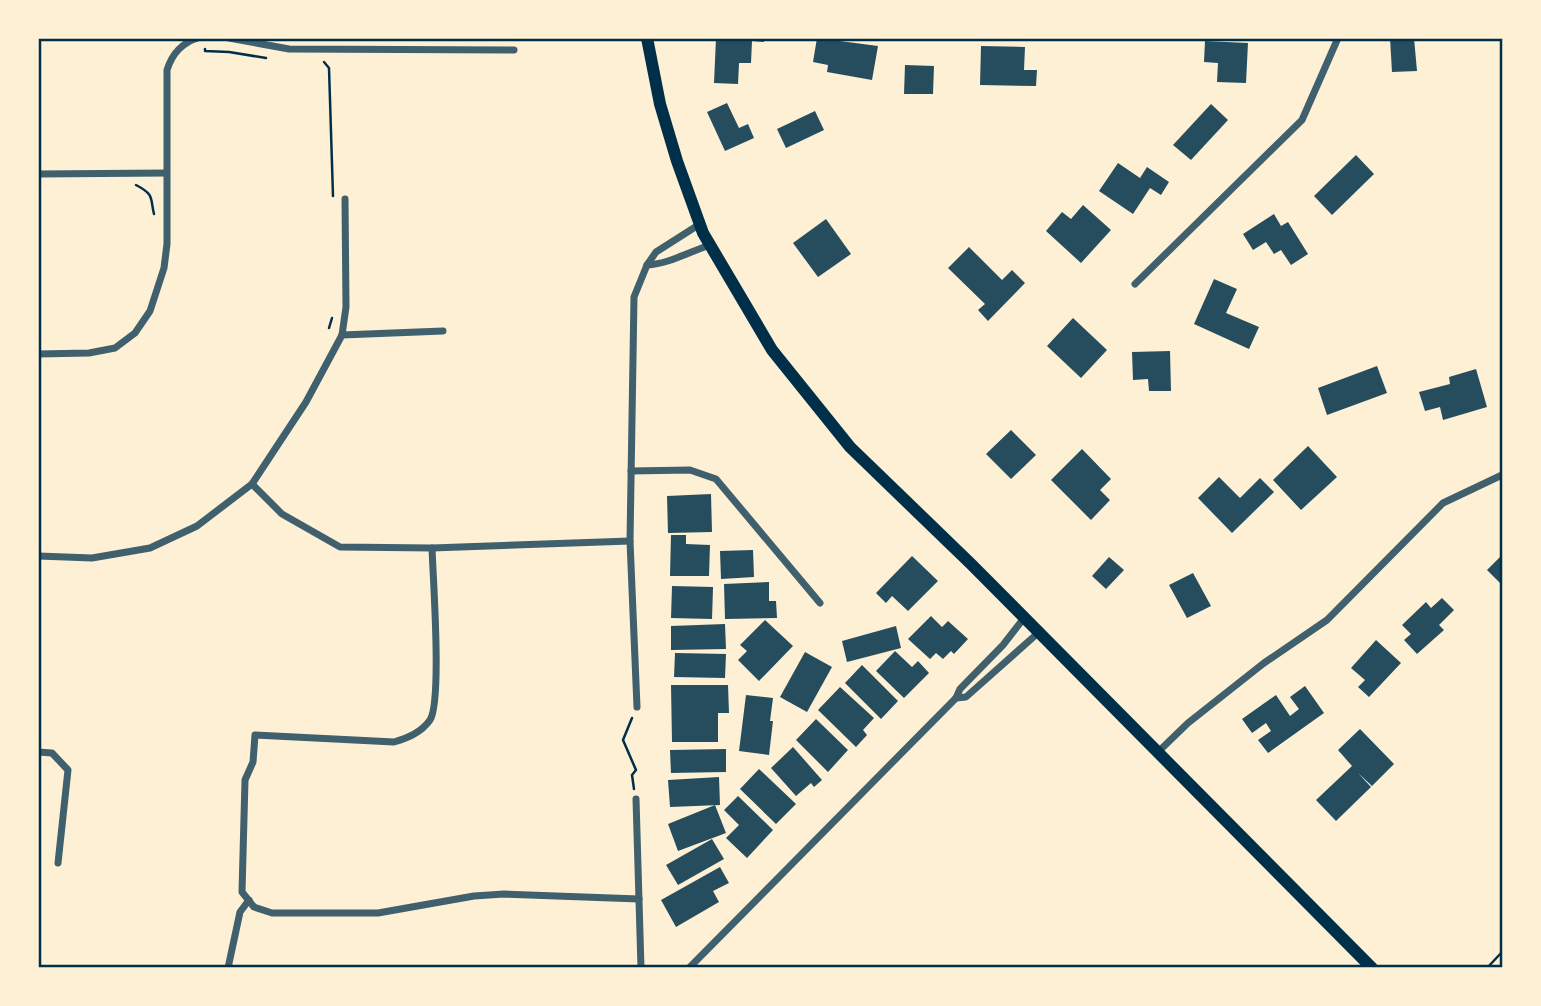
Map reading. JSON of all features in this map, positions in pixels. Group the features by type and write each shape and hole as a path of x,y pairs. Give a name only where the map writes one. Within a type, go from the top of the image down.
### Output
{"main road":[{"path":"647,38 660,104 700,224 710,246 772,351 850,447 1373,968"}],"street":[{"path":"38,354 104,352 115,348 135,334 150,311 164,268 167,244 167,70 171,58 179,48 198,38"},
{"path":"229,38 289,48 514,50"},
{"path":"348,38 348,48"},
{"path":"1135,284 1302,120 1338,38"},
{"path":"38,174 166,173"},
{"path":"38,556 92,558 150,548 197,526 252,484 306,402 342,335 346,307 345,199"},
{"path":"636,707 630,541 634,297 647,265 656,252 700,224"},
{"path":"647,265 661,264 682,254 710,246"},
{"path":"342,335 443,331"},
{"path":"631,471 690,470 716,479 820,603"},
{"path":"1158,751 1188,723 1264,663 1327,620 1443,503 1503,475"},
{"path":"252,484 282,514 340,547 432,548 630,541"},
{"path":"432,548 436,694 430,719 413,736 394,742 255,734 253,762 245,780 242,892 254,907 272,913 378,913 474,896 504,894 639,899"},
{"path":"689,968 956,698 960,689 1024,618"},
{"path":"956,698 966,697 1038,633"},
{"path":"38,752 52,753 68,770 58,863"},
{"path":"636,799 641,968"},
{"path":"228,968 240,912 248,900"}],"path":[{"path":"205,38 205,51"},
{"path":"198,51 272,58"},
{"path":"322,60 329,68 333,203"},
{"path":"134,184 153,197 153,214 166,214"},
{"path":"329,328 334,308"},
{"path":"636,707 623,740 636,770 632,775 636,799"},
{"path":"1487,968 1503,952"}],"building":[{"path":"716,38 764,38 764,42 752,41 751,63 739,63 738,84 714,83"},
{"path":"817,38 878,46 872,80 827,72 828,65 813,62"},
{"path":"1390,38 1414,38 1417,71 1392,72"},
{"path":"1205,41 1248,43 1246,83 1217,82 1218,63 1204,62"},
{"path":"981,46 1025,47 1024,70 1037,70 1036,86 980,85"},
{"path":"905,65 934,66 933,94 904,94"},
{"path":"727,103 739,128 748,124 754,138 725,151 707,112"},
{"path":"1211,104 1228,120 1191,160 1173,145"},
{"path":"815,111 824,130 786,148 777,129"},
{"path":"1356,155 1374,174 1332,215 1314,196"},
{"path":"1118,163 1140,178 1147,167 1169,182 1161,195 1150,188 1133,214 1099,191"},
{"path":"1083,205 1111,230 1081,263 1046,231 1062,212 1071,219"},
{"path":"1274,214 1281,226 1288,222 1308,254 1291,265 1281,250 1274,254 1266,242 1253,250 1243,234"},
{"path":"826,219 851,254 818,277 793,243"},
{"path":"969,247 1002,280 1012,270 1025,283 988,321 978,310 985,304 948,268"},
{"path":"1214,279 1237,289 1226,313 1259,327 1249,349 1194,324"},
{"path":"1073,318 1107,350 1081,378 1047,346"},
{"path":"1170,351 1171,391 1149,391 1148,379 1133,380 1132,352"},
{"path":"1377,366 1387,393 1327,415 1318,388"},
{"path":"1476,369 1487,407 1443,420 1440,407 1425,411 1419,392 1450,384 1449,377"},
{"path":"1011,430 1036,455 1011,479 986,454"},
{"path":"1308,446 1337,477 1301,510 1273,480"},
{"path":"1082,449 1111,479 1100,490 1110,500 1091,520 1051,480"},
{"path":"1219,477 1240,498 1260,478 1274,492 1232,533 1198,498"},
{"path":"711,494 712,532 668,533 667,496"},
{"path":"671,535 686,535 686,544 710,545 709,576 670,576"},
{"path":"753,550 754,577 721,579 720,551"},
{"path":"1502,555 1502,585 1487,570"},
{"path":"912,556 938,581 908,611 892,596 886,603 876,593"},
{"path":"1109,557 1124,570 1106,589 1092,576"},
{"path":"1193,573 1211,606 1187,618 1169,585"},
{"path":"769,582 769,601 776,601 777,618 725,619 724,584"},
{"path":"672,586 713,587 712,619 671,618"},
{"path":"1442,598 1454,610 1439,625 1444,630 1417,654 1404,640 1411,634 1402,625 1426,602 1431,608"},
{"path":"931,616 942,627 948,621 968,639 954,654 951,651 943,659 936,653 930,659 908,639"},
{"path":"765,620 793,646 759,681 738,660 747,651 740,645"},
{"path":"725,624 726,649 671,650 671,626"},
{"path":"896,626 901,648 847,662 842,641"},
{"path":"1376,640 1401,663 1369,697 1358,687 1365,680 1351,668"},
{"path":"895,651 912,667 918,661 929,673 904,698 876,671"},
{"path":"805,652 832,667 807,712 780,697"},
{"path":"675,653 726,654 725,678 674,677"},
{"path":"862,665 898,701 881,719 845,683"},
{"path":"671,685 728,685 729,713 718,713 718,742 672,742"},
{"path":"1305,686 1324,713 1268,753 1258,740 1271,731 1266,723 1252,733 1242,719 1276,695 1290,716 1299,709 1290,697"},
{"path":"840,687 874,718 863,730 867,735 856,747 818,710"},
{"path":"746,695 773,698 769,755 739,751"},
{"path":"816,719 848,750 828,772 796,740"},
{"path":"1360,729 1394,764 1372,786 1358,773 1371,787 1336,821 1316,800 1352,766 1338,750"},
{"path":"793,747 822,780 814,787 811,783 796,796 771,768"},
{"path":"726,749 726,772 671,773 670,750"},
{"path":"759,769 796,804 776,824 740,789"},
{"path":"719,777 720,805 670,807 668,780"},
{"path":"738,796 773,830 747,858 726,838 739,825 724,810"},
{"path":"715,805 726,833 678,851 668,824"},
{"path":"712,839 724,859 678,885 666,865"},
{"path":"720,867 729,883 713,891 719,902 676,927 661,900"}]}
